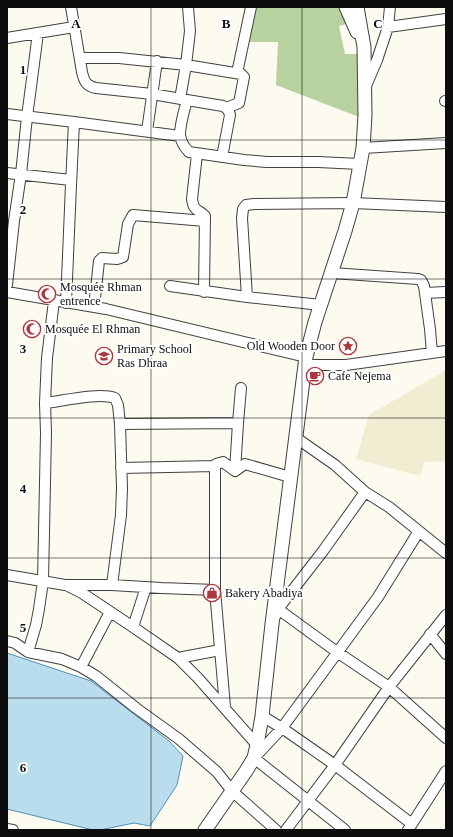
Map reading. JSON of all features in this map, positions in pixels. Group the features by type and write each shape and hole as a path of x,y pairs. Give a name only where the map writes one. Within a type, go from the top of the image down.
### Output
{"street":[{"path":"71,7 86,83 91,87 152,94 223,106 229,111 230,115 222,157"},
{"path":"188,7 190,31 183,100 184,114 180,136 184,147 189,152 267,162 360,164"},
{"path":"237,73 251,7"},
{"path":"346,7 364,46"},
{"path":"254,758 262,716 305,361 353,203 363,148 366,115 364,46 357,7"},
{"path":"365,87 377,60 388,27 390,7"},
{"path":"388,27 446,19"},
{"path":"7,38 74,27"},
{"path":"7,285 14,221 22,174 27,117 38,33"},
{"path":"80,58 119,58 157,61 241,74 244,77 239,103 226,108"},
{"path":"147,132 157,61"},
{"path":"7,114 180,136"},
{"path":"66,303 74,122"},
{"path":"363,148 446,143"},
{"path":"196,154 192,199 195,210 204,216 205,221 204,292"},
{"path":"7,173 71,180"},
{"path":"247,297 242,218 243,209 246,205 353,203 446,207"},
{"path":"94,307 99,261 102,258 117,259 123,257 128,224 133,215 205,221"},
{"path":"332,273 418,278 421,280 423,282 425,293 432,353"},
{"path":"170,286 204,292 321,305"},
{"path":"7,292 106,309 305,361 346,365 446,351"},
{"path":"425,293 446,292"},
{"path":"28,652 36,625 43,581 46,433 45,403 48,346 54,301"},
{"path":"236,471 241,388"},
{"path":"45,403 99,396 115,398 118,405 122,488 121,515 112,585"},
{"path":"120,424 238,423"},
{"path":"295,437 335,465 365,492 389,507 446,553"},
{"path":"121,468 215,466 216,464 223,462 236,471"},
{"path":"236,471 245,464 290,477"},
{"path":"215,466 215,590 225,707"},
{"path":"272,624 278,609 323,551 365,492"},
{"path":"205,830 254,758 282,728 378,597 419,531"},
{"path":"7,575 64,585 112,585 215,590"},
{"path":"64,585 82,593 133,626 178,658 225,707 257,745"},
{"path":"133,626 146,587"},
{"path":"278,609 389,687 446,738"},
{"path":"81,667 110,612"},
{"path":"286,830 389,687 446,615"},
{"path":"430,634 446,654"},
{"path":"7,641 15,643 28,652 62,658 96,676 136,708 179,739 217,772 232,791 276,830"},
{"path":"178,658 220,650"},
{"path":"262,716 335,764 410,827 446,771"},
{"path":"254,758 345,830"},
{"path":"7,829 13,830"}],"shaded area":[{"path":"446,370 446,461 424,462 420,476 356,459 369,415"}],"green space":[{"path":"253,7 343,7 351,23 339,26 345,54 360,54 359,117 276,85 278,42 245,42"}],"water":[{"path":"7,653 91,681 169,741 183,756 177,785 150,826 134,823 93,830 7,809"}],"place":[{"name":"Mosquée Rhman entrence","path":"47,294"},
{"name":"Mosquée El Rhman","path":"32,329"},
{"name":"Old Wooden Door","path":"348,346"},
{"name":"Primary School Ras Dhraa","path":"104,356"},
{"name":"Cafe Nejema","path":"315,376"},
{"name":"Bakery Abadiya","path":"212,593"}]}
